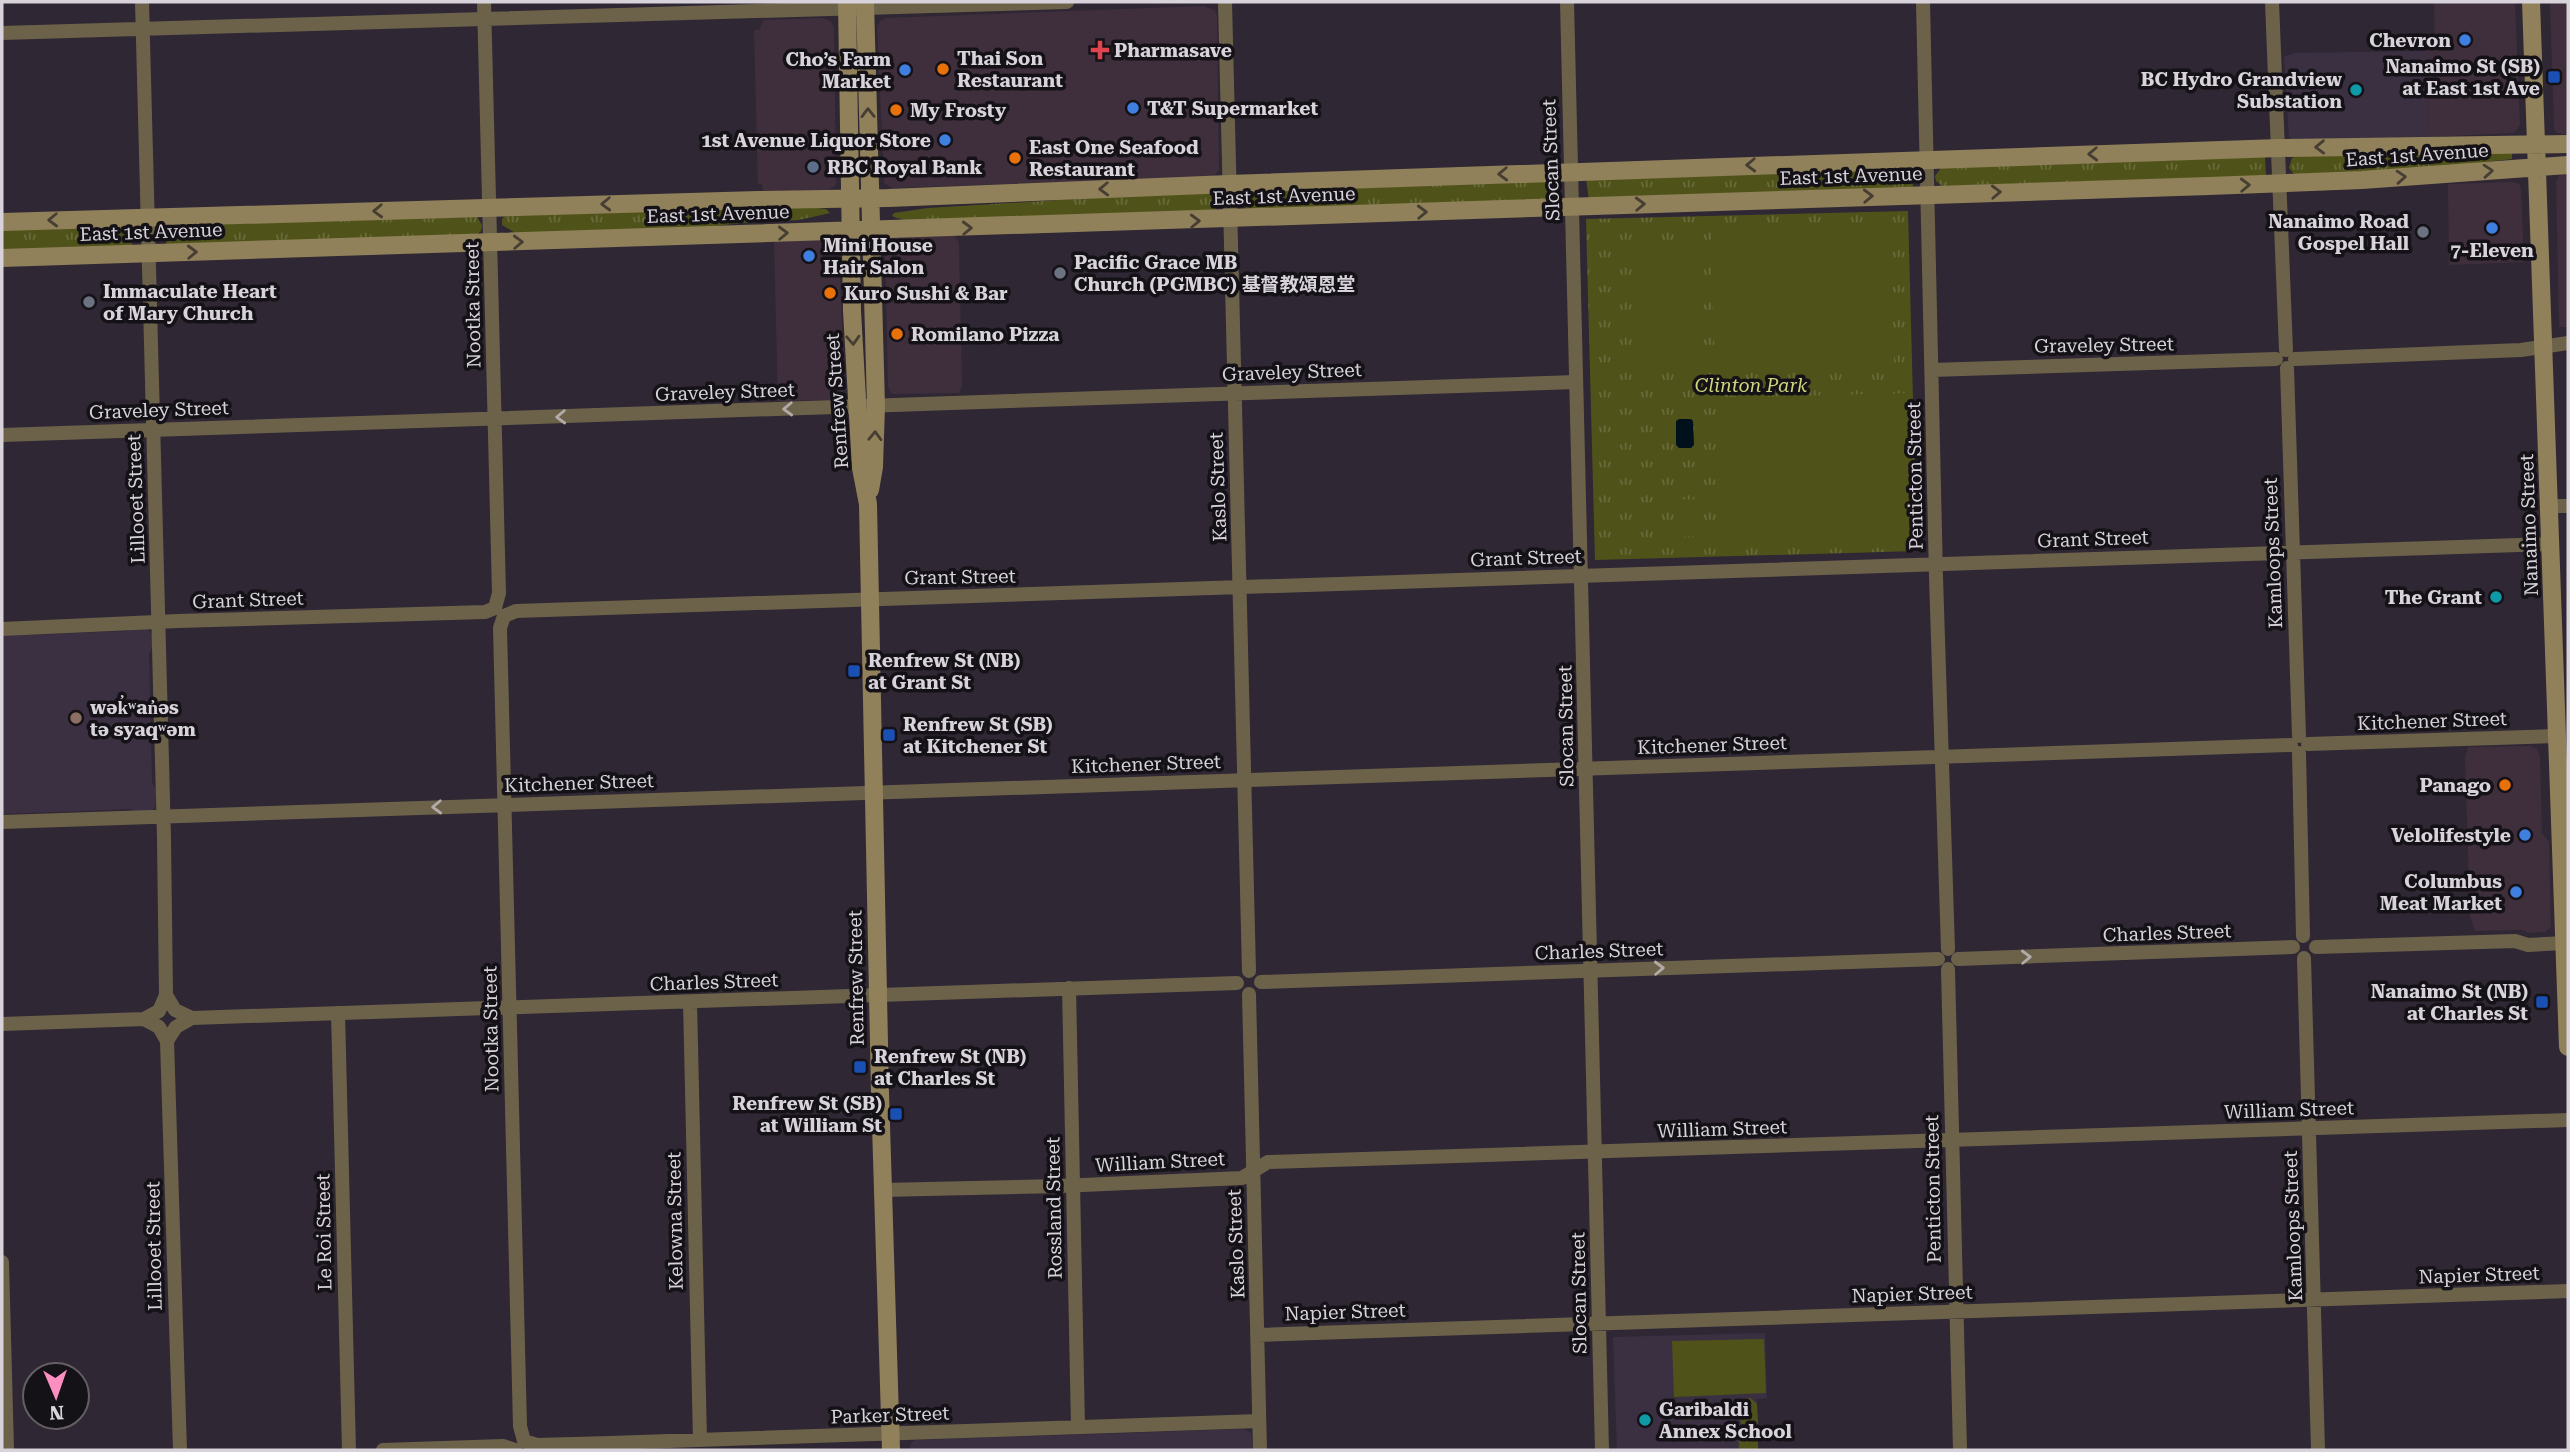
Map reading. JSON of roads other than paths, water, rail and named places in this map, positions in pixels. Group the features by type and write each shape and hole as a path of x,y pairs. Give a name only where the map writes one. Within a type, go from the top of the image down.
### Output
{"main road":[{"name":"Nanaimo Street","path":"2531,2 2551,544 2562,680 2557,736 2565,870 2564,943 2568,1047"},
{"name":"Renfrew Street","path":"846,5 850,231 857,407 861,468 868,504 882,1190 891,1442"},
{"name":"Renfrew Street","path":"865,5 876,406 874,467 868,504"},
{"name":"East 1st Avenue","path":"2,222 870,198 2279,148 2568,144"},
{"name":"East 1st Avenue","path":"2,258 2281,183 2568,165"}],"street":[{"name":"Lillooet Street","path":"142,2 166,995 159,1011 144,1019"},
{"name":"Nootka Street","path":"484,2 519,1446"},
{"path":"2,33 846,5 1067,2"},
{"name":"Kaslo Street","path":"1225,2 1249,971"},
{"name":"Slocan Street","path":"1567,2 1602,1450"},
{"name":"Penticton Street","path":"1923,2 1960,1450"},
{"name":"Kamloops Street","path":"2272,2 2281,183 2299,744 2300,947 2309,1129 2318,1450"},
{"name":"Graveley Street","path":"1932,370 2286,359 2544,347 2568,343"},
{"name":"Graveley Street","path":"2,435 1576,382"},
{"path":"2550,506 2568,506"},
{"name":"Grant Street","path":"2,629 158,621 2551,544"},
{"name":"Kitchener Street","path":"2,821 2557,736"},
{"path":"2300,947 2312,955 2316,947 2515,941 2528,945 2564,943"},
{"name":"Charles Street","path":"1261,982 2300,947"},
{"path":"1249,971 1256,972 1261,982 1259,989 1249,994 1240,989 1237,983 1242,973 1249,971"},
{"name":"Charles Street","path":"175,1010 192,1018 1237,983"},
{"name":"Rossland Street","path":"1069,988 1079,1427"},
{"name":"Kaslo Street","path":"1249,994 1260,1450"},
{"name":"Lillooet Street","path":"166,995 175,1010"},
{"name":"Kelowna Street","path":"690,1002 700,1440"},
{"name":"Le Roi Street","path":"338,1013 349,1450"},
{"name":"Charles Street","path":"167,1041 176,1027 192,1018"},
{"name":"Lillooet Street","path":"144,1019 159,1027 167,1041 180,1450"},
{"path":"2,1024 144,1019"},
{"name":"William Street","path":"882,1190 1242,1178 1270,1162 2568,1120"},
{"path":"2,1262 7,1450"},
{"name":"Napier Street","path":"1257,1335 2568,1291"},
{"name":"Parker Street","path":"383,1450 700,1440 891,1442 1079,1427 1259,1421"}],"water":[{"path":"1676,421 1693,421 1694,445 1691,448 1679,448 1676,445"}],"place":[{"name":"Chevron","path":"2465,40"},
{"name":"Pharmasave","path":"1100,50"},
{"name":"Thai Son Restaurant","path":"943,69"},
{"name":"Cho’s Farm Market","path":"905,70"},
{"name":"Nanaimo St (SB) at East 1st Ave","path":"2554,77"},
{"name":"BC Hydro Grandview Substation","path":"2356,90"},
{"name":"T&T Supermarket","path":"1133,108"},
{"name":"My Frosty","path":"896,110"},
{"name":"1st Avenue Liquor Store","path":"945,140"},
{"name":"East One Seafood Restaurant","path":"1015,158"},
{"name":"RBC Royal Bank","path":"813,167"},
{"name":"7-Eleven","path":"2492,228"},
{"name":"Nanaimo Road Gospel Hall","path":"2423,232"},
{"name":"Mini House Hair Salon","path":"809,256"},
{"name":"Pacific Grace MB Church (PGMBC) 基督教頌恩堂","path":"1060,273"},
{"name":"Kuro Sushi & Bar","path":"830,293"},
{"name":"Immaculate Heart of Mary Church","path":"89,302"},
{"name":"Romilano Pizza","path":"897,334"},
{"name":"The Grant","path":"2496,597"},
{"name":"Renfrew St (NB) at Grant St","path":"854,671"},
{"name":"wək̓ʷan̓əs tə syaqʷəm","path":"76,718"},
{"name":"Renfrew St (SB) at Kitchener St","path":"889,735"},
{"name":"Panago","path":"2505,785"},
{"name":"Velolifestyle","path":"2525,835"},
{"name":"Columbus Meat Market","path":"2516,892"},
{"name":"Nanaimo St (NB) at Charles St","path":"2542,1002"},
{"name":"Renfrew St (NB) at Charles St","path":"860,1067"},
{"name":"Renfrew St (SB) at William St","path":"896,1114"},
{"name":"Garibaldi Annex School","path":"1645,1420"}],"park label":[{"name":"Clinton Park","path":"1751,385"}]}
